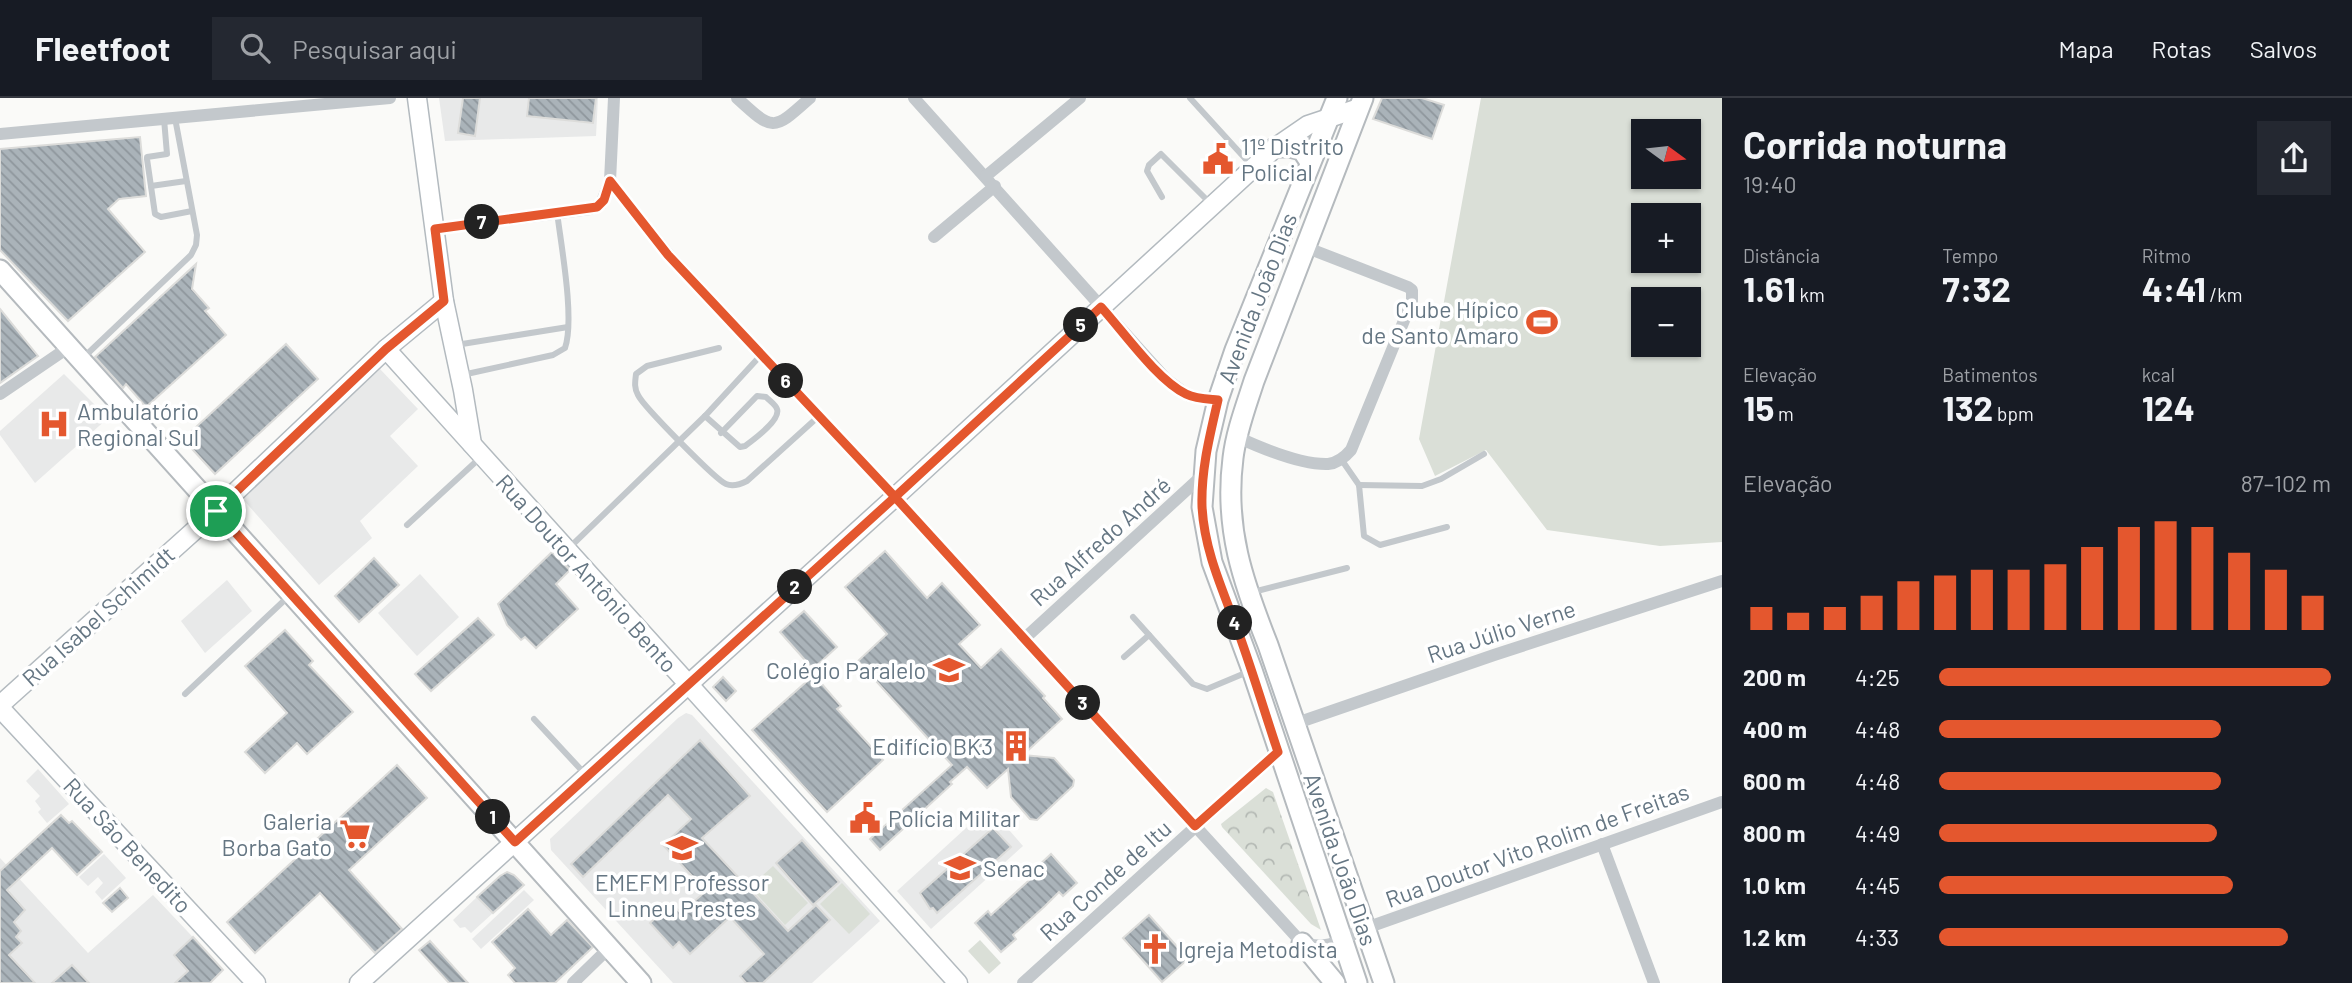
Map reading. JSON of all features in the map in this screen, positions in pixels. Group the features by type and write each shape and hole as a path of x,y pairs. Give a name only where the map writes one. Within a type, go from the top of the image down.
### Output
{"main road":[{"name":"Avenida João Dias","path":"1337,98 1238,341 1218,400 1203,475 1202,507 1212,562 1252,670 1357,983"},
{"name":"Avenida João Dias","path":"1361,103 1254,381 1237,437 1231,479 1232,529 1247,593 1268,645 1384,983"},
{"path":"1276,147 1302,150 1310,162"},
{"path":"0,270 641,983"},
{"path":"1302,943 1335,983"}],"street":[{"path":"0,134 390,98"},
{"path":"417,98 444,301 477,450"},
{"path":"435,229 597,207 604,200 610,181 614,98"},
{"path":"737,98 762,121 776,124 784,122 810,98"},
{"path":"914,98 1144,356 1183,393 1218,400"},
{"path":"934,237 1080,98"},
{"path":"359,983 1276,147 1299,129 1361,103"},
{"path":"610,181 668,255 1025,638 1302,943"},
{"path":"1237,437 1301,460 1326,464 1341,459 1351,450 1413,295 1408,287 1305,247"},
{"name":"Rua Isabel Schimidt","path":"0,707 216,511 386,349 444,301"},
{"name":"Rua Doutor Antônio Bento","path":"386,349 958,983"},
{"path":"0,394 75,353"},
{"name":"Rua Alfredo André","path":"1025,638 1203,475"},
{"name":"Rua Júlio Verne","path":"1294,724 1722,581"},
{"name":"Rua São Benedito","path":"0,707 256,983"},
{"name":"Rua Conde de Itu","path":"1023,983 1278,752"},
{"name":"Rua Doutor Vito Rolim de Freitas","path":"1302,943 1327,946 1366,928 1721,804"},
{"path":"1602,844 1654,983"},
{"path":"573,983 609,948"}],"lane":[{"path":"1190,98 1254,167"},
{"path":"75,353 191,255 196,245 197,235 181,152 169,118"},
{"path":"167,154 169,118"},
{"path":"181,152 147,157 155,214 158,216 192,211"},
{"path":"1162,197 1147,171 1149,165 1161,154 1212,205"},
{"path":"151,186 186,181"},
{"path":"460,375 553,355 565,348 569,337 567,296 557,212"},
{"path":"454,345 568,327"},
{"path":"719,348 647,366 636,374 635,386 639,397 679,441 726,484 738,485 747,481 819,416"},
{"path":"567,550 705,416 761,355"},
{"path":"705,416 721,433 740,447 745,446 774,421 778,414 777,408 766,397 757,396 721,433"},
{"path":"407,525 477,450"},
{"path":"1359,485 1422,486 1441,479 1484,454"},
{"path":"1341,459 1359,485 1364,536 1371,541 1380,545 1447,527"},
{"path":"1247,593 1347,568"},
{"path":"185,694 290,594"},
{"path":"1133,617 1193,684 1200,688 1207,689 1252,670"},
{"path":"1124,657 1149,635"},
{"path":"534,719 587,776"}],"shaded area":[{"path":"439,98 598,98 596,136 445,141"},
{"path":"380,369 418,409 390,436 418,466 360,521 372,538 319,585 241,497"},
{"name":"Ambulatório Regional Sul","path":"64,374 108,418 35,483 0,435 0,431"},
{"path":"420,574 459,617 417,656 378,613"},
{"path":"227,580 252,611 205,653 181,621"},
{"name":"EMEFM Professor Linneu Prestes","path":"686,713 692,715 880,921 812,983 673,983 551,850 550,839"},
{"path":"38,769 69,804 47,823 38,812 41,809 35,801 40,796 26,781"},
{"name":"Senac","path":"989,807 1023,846 931,929 897,891"},
{"path":"104,854 126,878 102,900 95,892 103,883 98,877 88,886 79,877"},
{"path":"0,858 88,953 153,895 223,969 210,983 0,983"},
{"path":"524,890 534,900 481,949 472,939"},
{"path":"477,897 493,913 471,933 465,927 460,928 453,920"}],"green space":[{"name":"Clube Hípico de Santo Amaro","path":"1481,98 1722,98 1722,542 1660,546 1547,530 1486,450 1435,476 1419,439"},
{"path":"1266,788 1273,792 1321,930 1311,924 1222,827 1221,824"},
{"path":"773,866 808,903 785,925 750,887"},
{"path":"842,883 870,914 849,934 820,904"},
{"path":"980,940 1001,963 989,974 968,951"}],"building":[{"path":"463,98 480,98 475,136 458,133"},
{"path":"529,98 596,98 593,123 527,116"},
{"path":"1382,98 1422,98 1444,105 1432,139 1373,119"},
{"path":"140,137 146,196 119,199 108,209 145,252 68,321 0,250 0,149"},
{"path":"196,264 192,289 209,308 205,311 226,335 146,407 126,384 123,388 95,357"},
{"path":"0,309 38,356 0,383"},
{"path":"286,344 318,379 215,474 183,439"},
{"name":"Colégio Paralelo","path":"885,551 927,598 942,583 980,625 959,644 981,668 1001,649 1045,696 1043,698 1062,719 1023,755 1054,758 1074,780 1073,786 1037,820 1030,819 1011,797 1008,769 987,788 967,767 880,850 870,839 952,765 858,661 887,634 845,587"},
{"path":"552,552 570,570 556,584 578,609 536,648 525,637 521,640 507,625 498,604"},
{"path":"374,558 399,585 359,622 335,596"},
{"path":"804,611 837,647 813,669 780,632"},
{"path":"478,618 494,635 431,691 415,674"},
{"path":"285,630 313,661 309,665 353,712 307,754 297,743 265,773 245,752 287,713 245,666"},
{"path":"814,675 841,706 837,709 883,760 827,812 752,730"},
{"path":"723,677 736,691 726,701 713,687"},
{"path":"700,740 750,796 702,838 788,931 816,905 830,920 763,983 746,983 740,976 764,954 730,917 690,954 679,942 673,948 650,923 671,903 681,913 706,891 663,845 691,819 668,795 583,877 571,864"},
{"name":"Galeria Borba Gato","path":"397,765 427,798 349,870 402,929 375,953 320,893 255,953 227,922"},
{"path":"61,815 69,823 72,821 102,852 77,875 52,848 7,890 25,910 14,922 21,931 16,937 22,943 9,955 35,983 0,983 0,871"},
{"path":"993,828 1011,847 937,913 933,908 930,909 920,893"},
{"path":"802,840 839,882 813,905 776,863"},
{"path":"1051,854 1077,883 1063,896 1059,892 1013,935 1016,939 1001,952 975,923 988,911 991,915 1040,870 1037,867"},
{"path":"507,872 524,885 493,913 477,897"},
{"path":"120,888 128,898 112,912 103,903"},
{"path":"528,909 551,935 567,920 593,947 555,983 515,983 508,975 515,968 492,942"},
{"name":"Igreja Metodista","path":"1149,915 1188,959 1162,982 1123,938"},
{"path":"193,937 223,970 210,983 175,983 188,971 174,955"},
{"path":"430,941 468,983 449,983 419,950"},
{"path":"72,965 89,983 52,983"}],"place":[{"name":"11º Distrito Policial","path":"1218,159"},
{"name":"Clube Hípico de Santo Amaro","path":"1542,322"},
{"name":"Ambulatório Regional Sul","path":"54,424"},
{"name":"Colégio Paralelo","path":"949,670"},
{"name":"Edifício BK3","path":"1016,746"},
{"name":"Polícia Militar","path":"865,818"},
{"name":"Galeria Borba Gato","path":"355,834"},
{"name":"EMEFM Professor Linneu Prestes","path":"682,848"},
{"name":"Senac","path":"960,868"},
{"name":"Igreja Metodista","path":"1155,949"}],"route":[{"path":"216,511 386,349 444,301 435,229 590,209 597,207 604,200 610,181 668,255 895,497 1101,307 1144,356 1183,393 1218,400 1203,475 1202,507 1205,532 1212,562 1252,670 1278,752 1195,826 895,497 515,842 216,511"}]}
